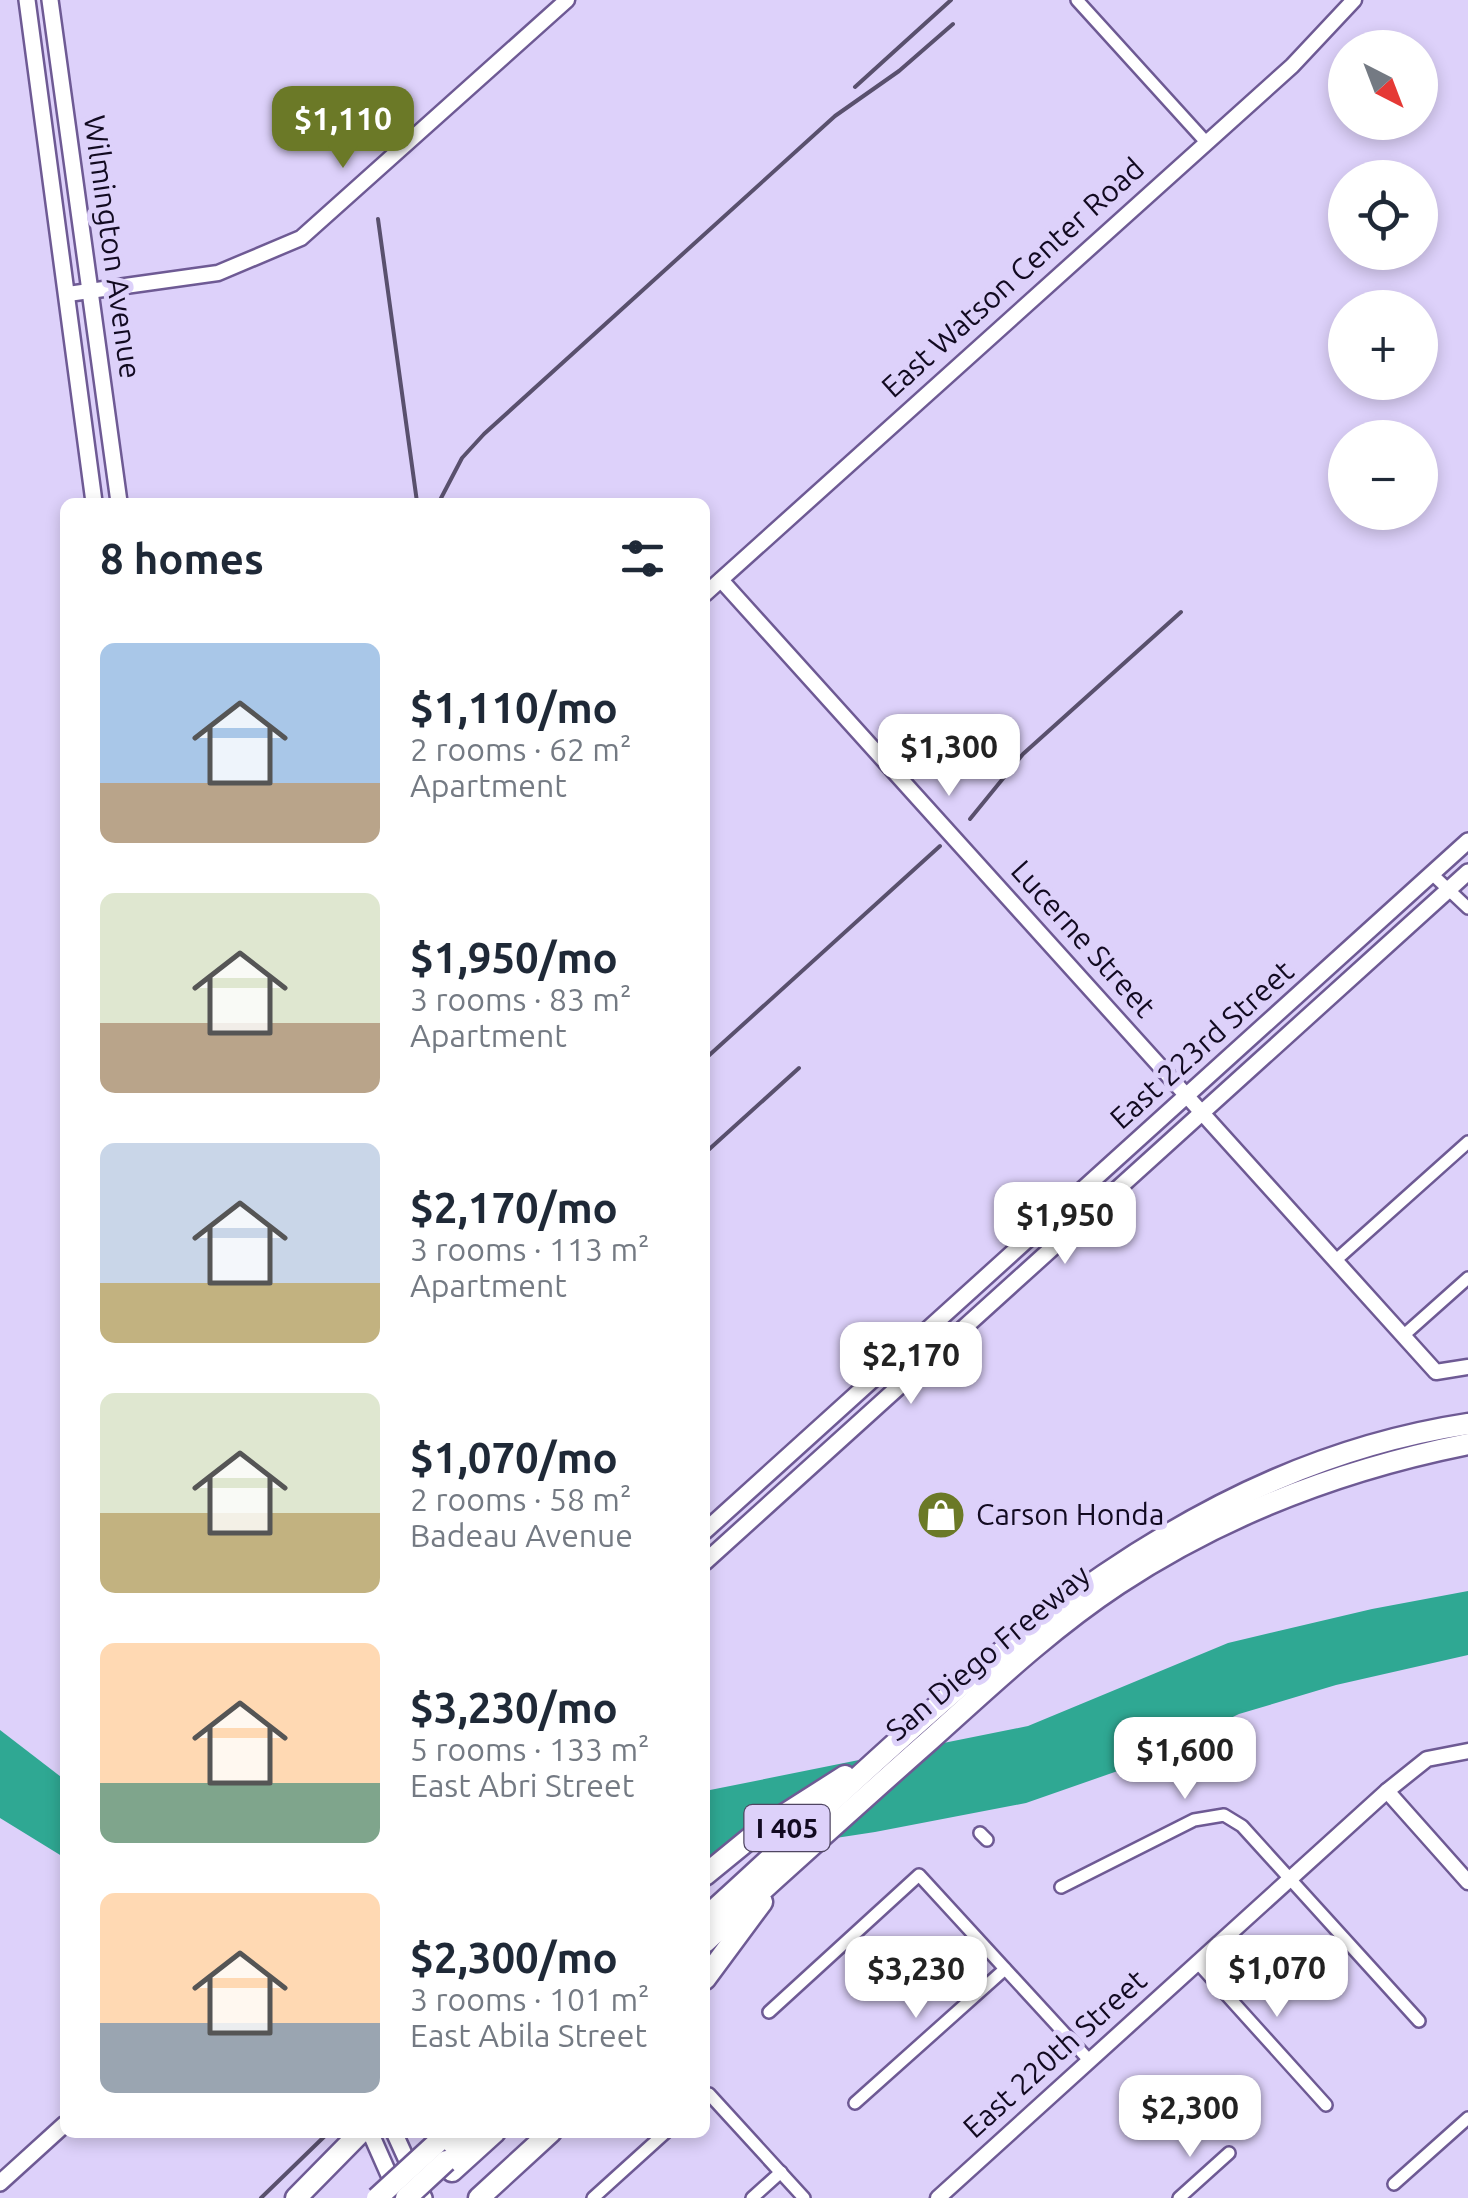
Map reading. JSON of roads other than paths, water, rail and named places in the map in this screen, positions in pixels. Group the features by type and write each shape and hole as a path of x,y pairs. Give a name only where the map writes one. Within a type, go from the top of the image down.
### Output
{"highway":[{"name":"San Diego Freeway","path":"710,1896 1030,1610 1097,1562 1159,1524 1240,1483 1332,1447 1468,1413"},
{"path":"925,1731 1021,1633 1182,1524 1313,1467 1404,1438 1468,1424"},
{"path":"710,1914 925,1731 1003,1658 1080,1596 1198,1524 1267,1492 1390,1449 1468,1433"},
{"name":"San Diego Freeway","path":"710,1937 787,1868 925,1731 1117,1584 1173,1550 1258,1508 1340,1476 1468,1444"},
{"path":"710,1871 760,1830 845,1776"},
{"path":"710,1972 787,1868"},
{"path":"710,1923 758,1874"},
{"path":"296,2198 355,2138"},
{"path":"378,2198 468,2138"},
{"path":"400,2198 446,2152 480,2138"},
{"path":"480,2198 545,2138"},
{"path":"423,2198 446,2152"}],"main road":[{"name":"Wilmington Avenue","path":"27,0 94,498"},
{"name":"Wilmington Avenue","path":"50,0 118,498"},
{"name":"East 223rd Street","path":"710,1527 1468,841"},
{"name":"East 223rd Street","path":"710,1557 1468,872"},
{"path":"0,2183 60,2129"},
{"path":"373,2138 400,2198"},
{"path":"397,2138 423,2198"}],"street":[{"path":"68,294 218,274 301,238 567,0"},
{"path":"1077,0 1205,141"},
{"name":"East Watson Center Road","path":"710,590 1292,66 1354,0"},
{"name":"Lucerne Street","path":"722,580 1404,1335"},
{"path":"1432,874 1468,908"},
{"path":"1336,1260 1468,1142"},
{"path":"1468,1278 1404,1335 1436,1372 1468,1367"},
{"name":"East 220th Street","path":"938,2198 1387,1790 1427,1759 1468,1751"},
{"path":"1387,1790 1468,1882"},
{"path":"1061,1887 1209,1816 1224,1815 1242,1826 1420,2020"},
{"path":"769,2012 919,1875 1088,2060"},
{"path":"1197,1962 1326,2105"},
{"path":"856,2104 1005,1969"},
{"path":"710,2099 804,2198"},
{"path":"1394,2184 1468,2118"},
{"path":"593,2198 659,2138"},
{"path":"1179,2198 1229,2153"},
{"path":"752,2198 781,2172"}],"railway":[{"path":"855,87 951,0"},
{"path":"441,498 462,458 484,434 835,116 899,71 953,24"},
{"path":"378,219 416,498"},
{"path":"970,819 1023,754 1181,612"},
{"path":"710,1054 940,846"},
{"path":"710,1148 799,1068"},
{"path":"261,2198 323,2138"}],"place":[{"name":"Carson Honda","path":"941,1515"}]}
